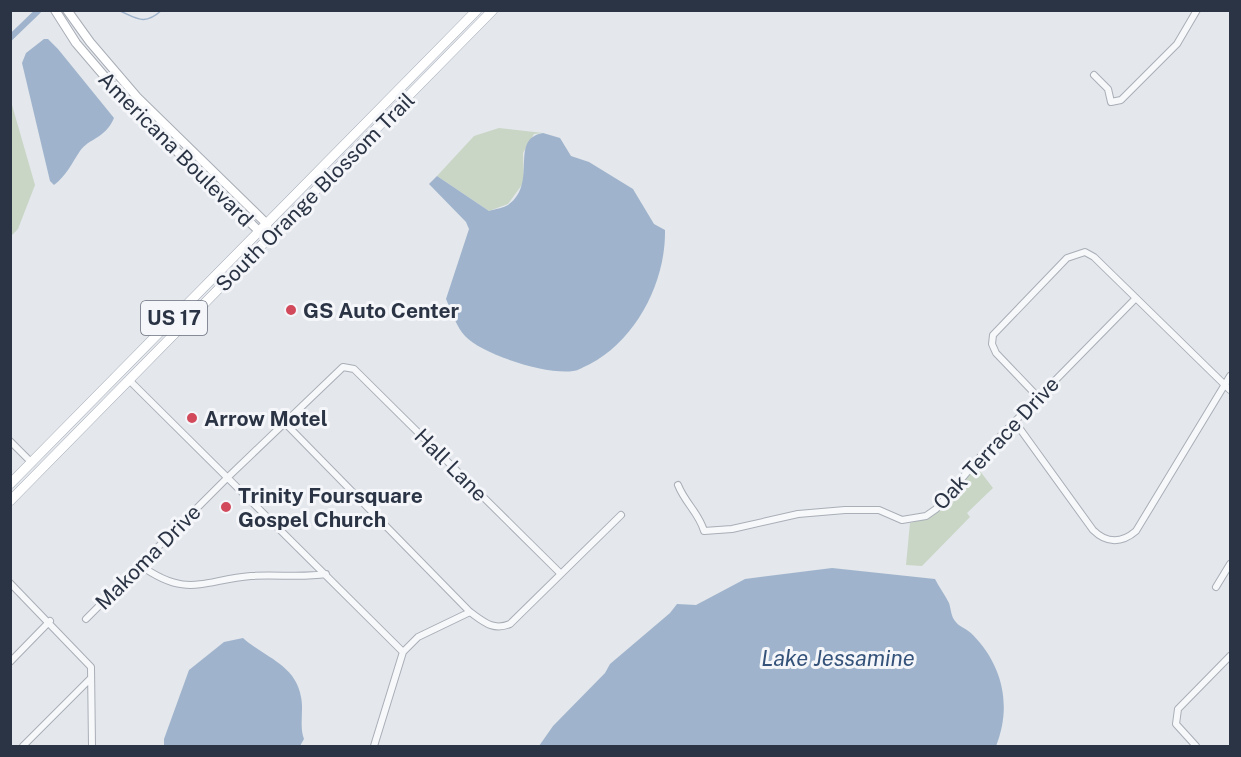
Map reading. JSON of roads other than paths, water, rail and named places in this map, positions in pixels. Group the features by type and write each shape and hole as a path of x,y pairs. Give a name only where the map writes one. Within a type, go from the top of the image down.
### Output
{"main road":[{"name":"Americana Boulevard","path":"55,10 76,43 129,105 258,232 269,238"},
{"name":"Americana Boulevard","path":"67,10 90,42 137,97 267,224 269,238"},
{"name":"South Orange Blossom Trail","path":"10,484 477,10"},
{"name":"South Orange Blossom Trail","path":"10,501 493,10"},
{"path":"457,47 464,36 464,24"},
{"path":"48,463 46,457 51,443"},
{"path":"27,484 32,463"}],"street":[{"path":"1095,75 1108,89 1111,102 1121,100 1177,44 1197,10"},
{"path":"129,105 137,97"},
{"path":"183,158 192,150"},
{"path":"1039,398 996,353 992,344 993,335 1067,258 1085,252 1094,257 1228,387"},
{"name":"Oak Terrace Drive","path":"678,485 683,498 700,516 704,531 732,529 798,514 845,510 879,510 903,520 914,519 936,509 1015,422 1136,298"},
{"name":"Hall Lane","path":"337,369 349,366 354,369 561,574"},
{"name":"Makoma Drive","path":"86,619 337,369"},
{"path":"1015,422 1093,530 1107,540 1127,539 1136,531 1228,387 1230,376"},
{"path":"129,380 403,652"},
{"path":"284,422 470,612 489,626 500,628 510,624 621,515"},
{"path":"10,441 32,463"},
{"path":"140,564 166,580 201,586 252,576 310,577 326,574"},
{"path":"1216,587 1230,564"},
{"path":"10,583 88,661 91,677 92,747"},
{"path":"374,747 403,652 418,637 470,612"},
{"path":"10,662 50,621"},
{"path":"1196,747 1176,724 1178,709 1230,656"},
{"path":"23,747 91,677"}],"water":[{"path":"44,39 48,39 58,49 114,118 102,134 80,151 54,185 50,181 22,63 26,53"},
{"path":"543,133 560,138 571,156 589,162 633,189 654,224 665,230 660,270 645,308 621,340 590,364 575,371 548,370 516,362 486,350 462,333 446,299 469,229 466,222 429,184 437,176 489,211 506,206 517,196 522,185 527,144 533,137"},
{"name":"Lake Jessamine","path":"832,568 935,579 949,603 954,619 983,647 998,673 1004,701 1001,731 996,746 539,746 553,726 605,673 610,664 670,613 677,604 696,605 745,579"},
{"path":"243,638 286,669 298,686 302,702 304,739 300,746 164,746 164,739 189,670 224,642"}],"waterway":[{"path":"118,10 141,19 150,18 162,10"},
{"path":"10,38 38,11"}],"place":[{"name":"GS Auto Center","path":"291,310"},
{"name":"Arrow Motel","path":"192,418"},
{"name":"Trinity Foursquare Gospel Church","path":"226,507"}]}
